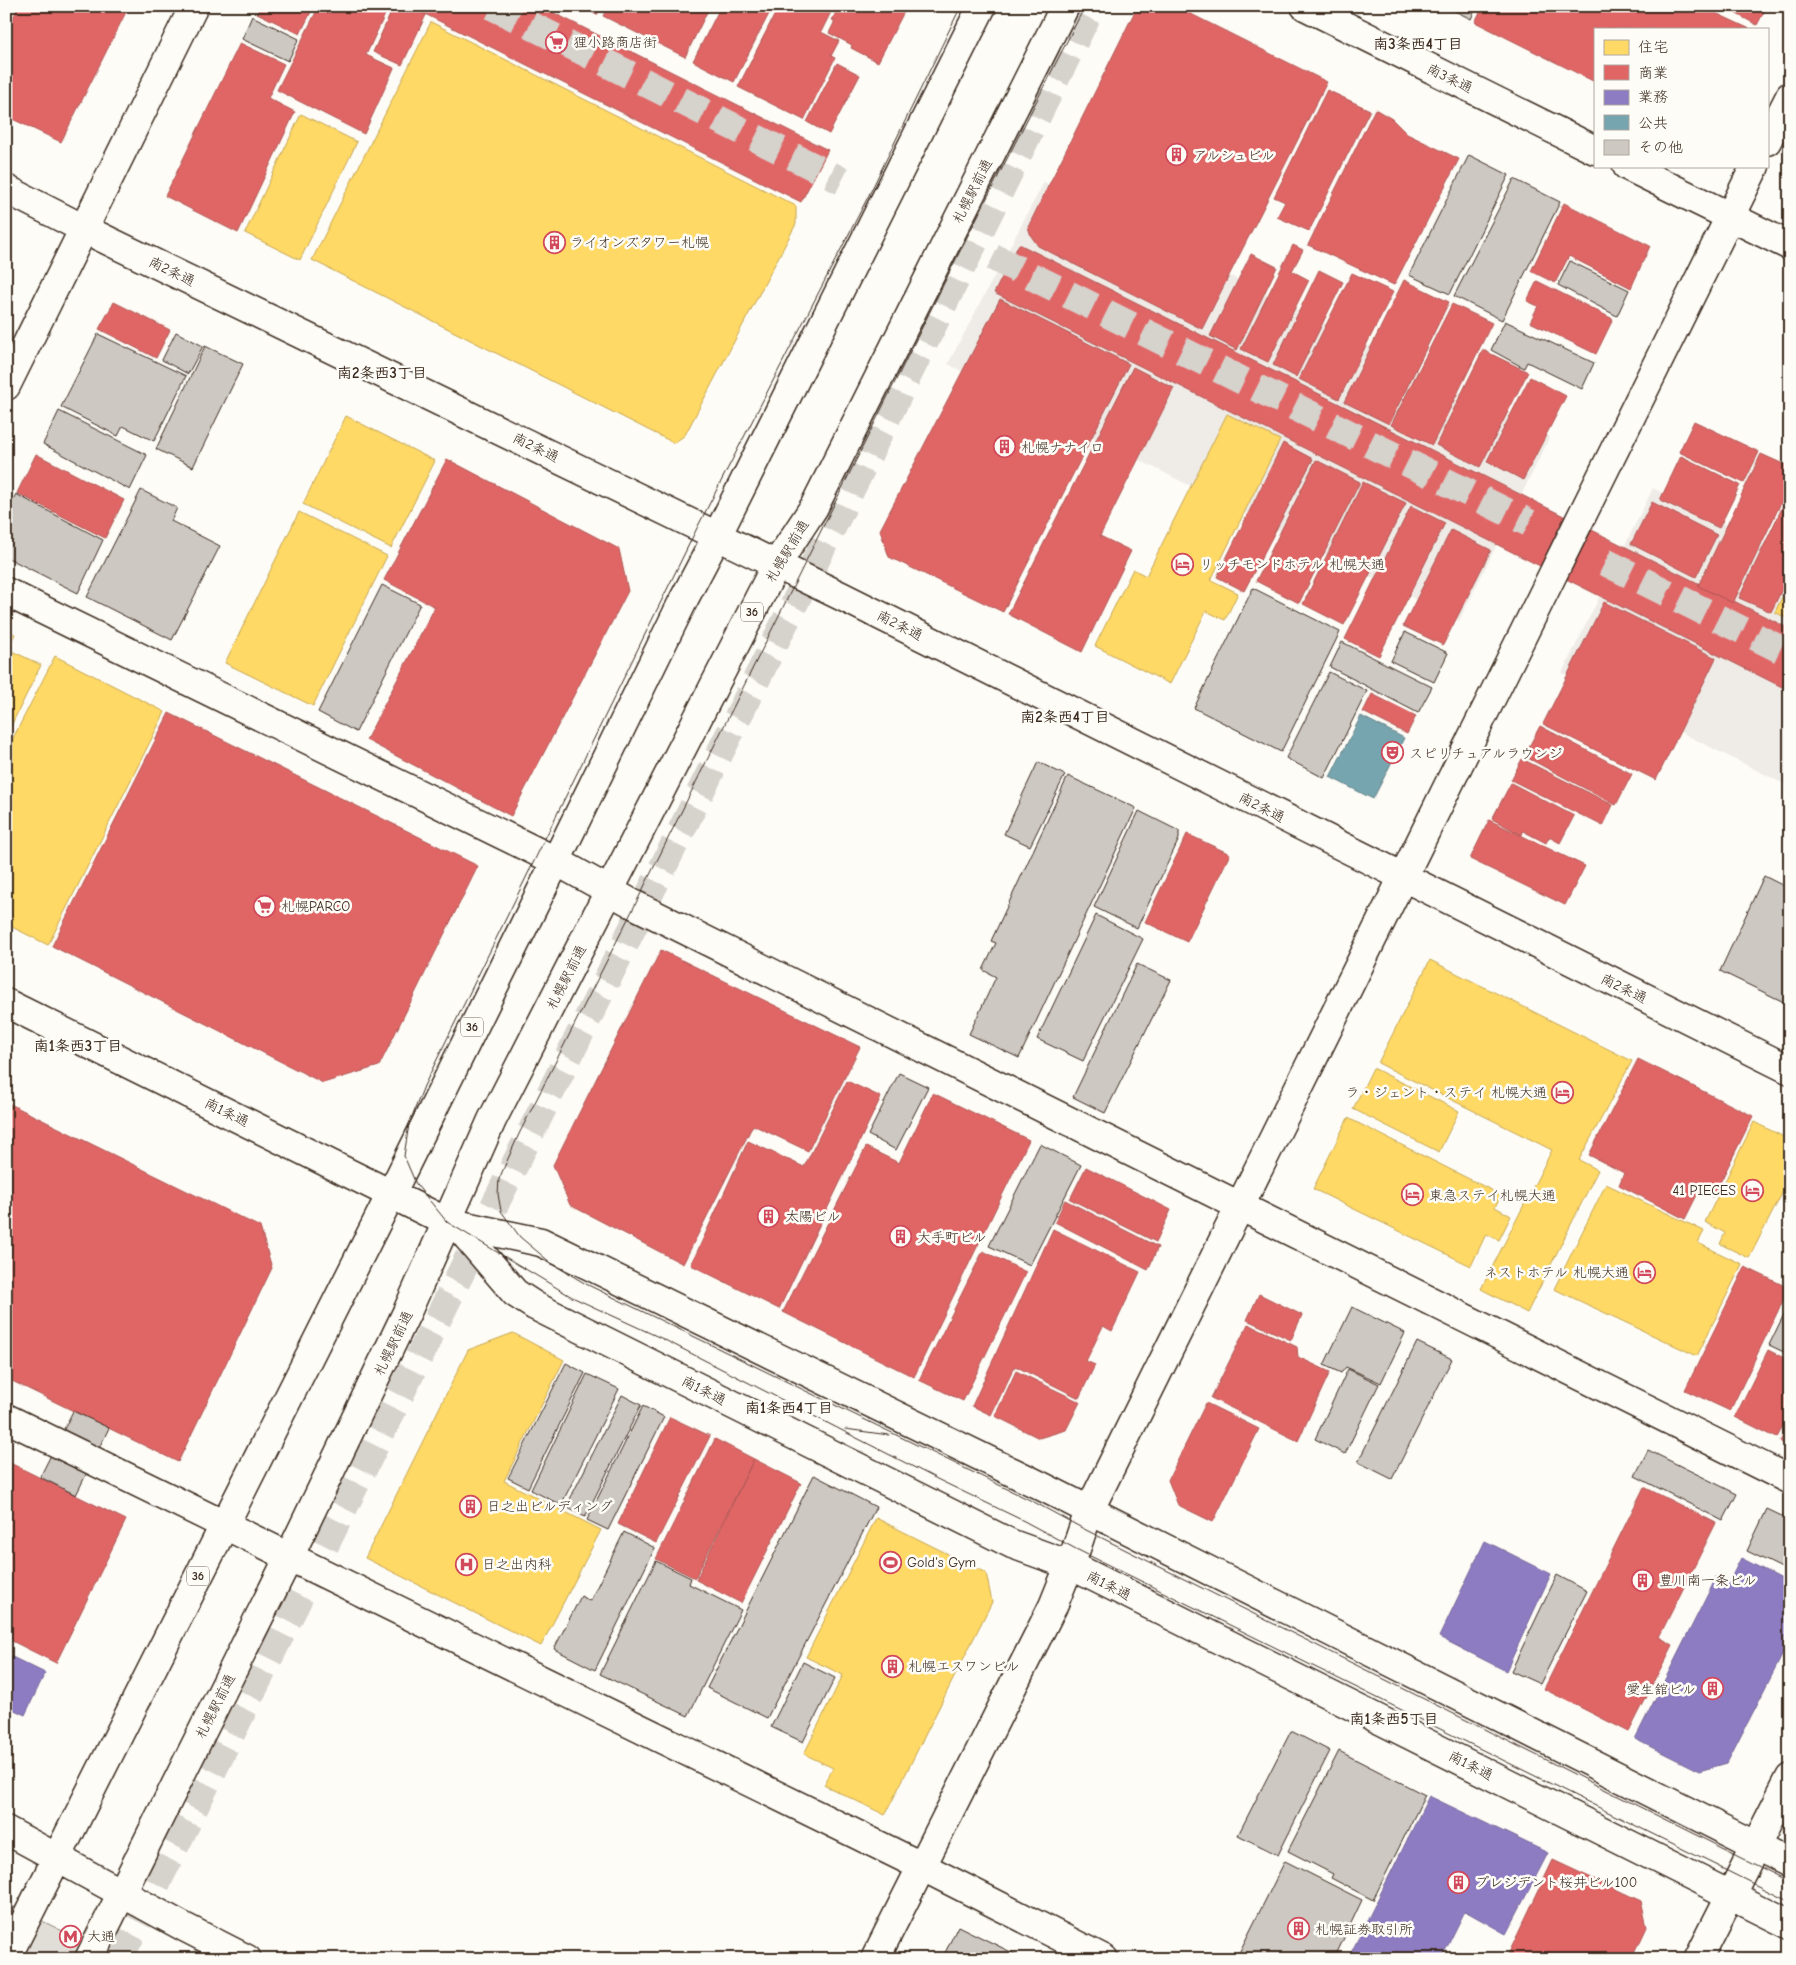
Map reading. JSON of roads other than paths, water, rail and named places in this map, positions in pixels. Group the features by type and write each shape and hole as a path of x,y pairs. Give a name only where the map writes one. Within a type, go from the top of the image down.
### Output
{"main road":[{"path":"6,386 194,6"},
{"name":"36","path":"6,1959 390,1194 684,599 982,6"},
{"name":"札幌駅前通","path":"89,1959 290,1557 407,1312 492,1120 776,565 814,507 1066,6"},
{"name":"南3条通","path":"1305,6 1594,150"},
{"path":"1768,139 1790,96"},
{"path":"1631,168 1790,246"},
{"path":"875,1959 1053,1606 1089,1511 1238,1205 1753,168"},
{"name":"南2条通","path":"6,189 84,229 776,565 1790,1070"},
{"path":"6,592 556,861 610,891 1790,1480"},
{"name":"南1条通","path":"6,1003 447,1222 463,1232 515,1293 535,1306 1012,1544 1070,1565 1790,1924"},
{"name":"南1条通","path":"447,1222 541,1242 1089,1511 1790,1863"},
{"path":"6,1418 921,1866 1104,1959"},
{"path":"1698,1959 1790,1778"},
{"path":"6,1830 248,1959"}],"tunnel":[{"path":"492,6 842,181"},
{"path":"119,1959 1092,6"},
{"path":"993,257 1529,523"},
{"path":"1605,562 1790,654"}],"tram line":[{"path":"961,6 869,195 698,526 424,1086 409,1124 404,1156 416,1184 447,1222 572,1297 663,1339 1076,1549 1790,1902"},
{"path":"1085,6 964,243 519,1134 499,1179 498,1194 501,1211 520,1237 551,1263 586,1284 1034,1502 1082,1528 1790,1882"},
{"path":"845,1429 889,1435"}],"place":[{"name":"狸小路商店街","path":"557,42"},
{"name":"アルシュビル","path":"1177,155"},
{"name":"ライオンズタワー札幌","path":"554,242"},
{"name":"札幌ナナイロ","path":"1005,447"},
{"name":"リッチモンドホテル 札幌大通","path":"1183,564"},
{"name":"スピリチュアルラウンジ","path":"1393,753"},
{"name":"札幌PARCO","path":"265,906"},
{"name":"ラ・ジェント・ステイ 札幌大通","path":"1563,1092"},
{"name":"41 PIECES","path":"1752,1190"},
{"name":"東急ステイ札幌大通","path":"1413,1195"},
{"name":"太陽ビル","path":"769,1216"},
{"name":"大手町ビル","path":"901,1237"},
{"name":"ネストホテル 札幌大通","path":"1645,1272"},
{"name":"日之出ビルディング","path":"471,1506"},
{"name":"Gold's Gym","path":"891,1562"},
{"name":"日之出内科","path":"466,1564"},
{"name":"豊川南一条ビル","path":"1643,1580"},
{"name":"札幌エスワンビル","path":"892,1666"},
{"name":"愛生舘ビル","path":"1712,1689"},
{"name":"プレジデント桜井ビル100","path":"1459,1882"},
{"name":"札幌証券取引所","path":"1299,1929"},
{"name":"大通","path":"71,1936"}],"district":[{"name":"南3条西4丁目","path":"1418,44"},
{"name":"南2条西3丁目","path":"382,373"},
{"name":"南2条西4丁目","path":"1065,717"},
{"name":"南1条西3丁目","path":"78,1046"},
{"name":"南1条西4丁目","path":"789,1408"},
{"name":"南1条西5丁目","path":"1394,1719"}]}
